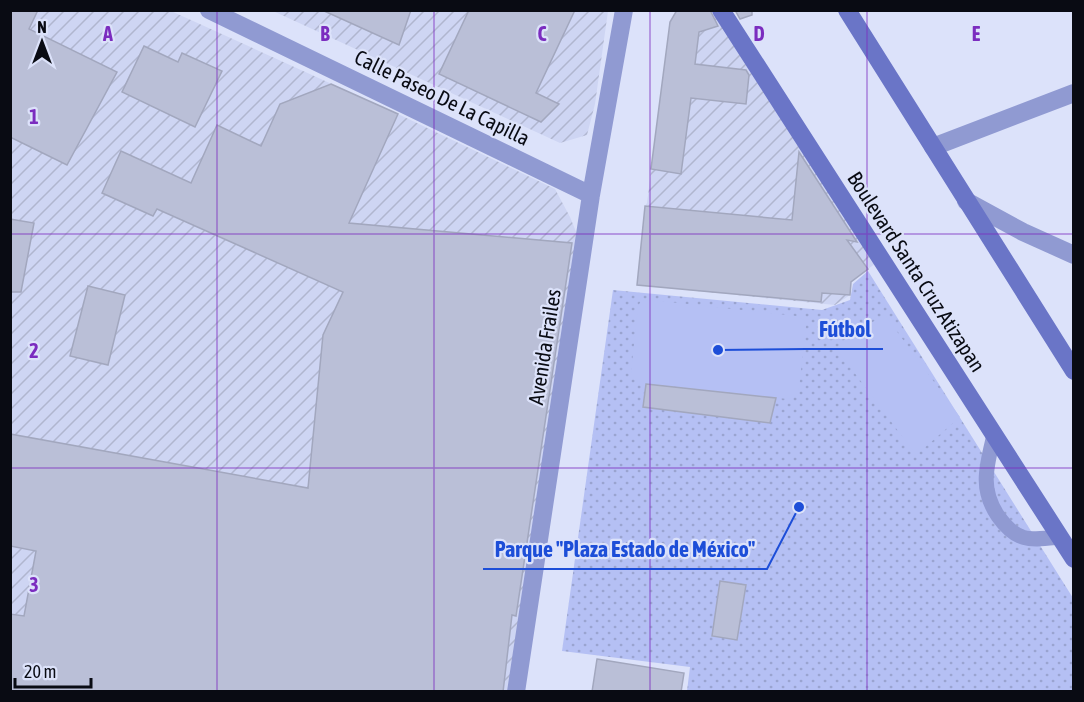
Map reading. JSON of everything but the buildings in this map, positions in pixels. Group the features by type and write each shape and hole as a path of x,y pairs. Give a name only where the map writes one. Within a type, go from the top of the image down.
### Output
{"main road":[{"name":"Boulevard Santa Cruz Atizapan","path":"721,10 1074,559"},
{"path":"847,10 966,201 1072,361"}],"street":[{"name":"Calle Paseo De La Capilla","path":"209,10 591,195"},
{"name":"Avenida Frailes","path":"516,692 591,195 624,10"},
{"path":"933,147 1074,93"},
{"path":"966,201 1023,232 1074,255"}],"lane":[{"path":"994,435 986,468 989,503 1006,528 1014,535 1038,539 1060,537"}],"shaded area":[{"path":"10,11 171,11 398,114 555,189 581,244 508,691 11,691"},
{"path":"273,11 608,11 595,104 587,135 560,143"},
{"path":"677,11 712,11 876,263 851,282 850,295 835,305 637,285 645,206 670,22"},
{"path":"868,271 1073,598 1073,691 687,691 690,667 562,651 613,290 822,310 850,300 853,284"},
{"path":"651,300 796,316 804,320 806,326 799,388 796,396 788,399 640,383 632,378 638,306 641,301"},
{"path":"884,314 960,417 916,455 836,348"}],"place":[{"name":"Fútbol","path":"718,350"},
{"name":"Parque \"Plaza Estado de México\"","path":"799,507"}]}
